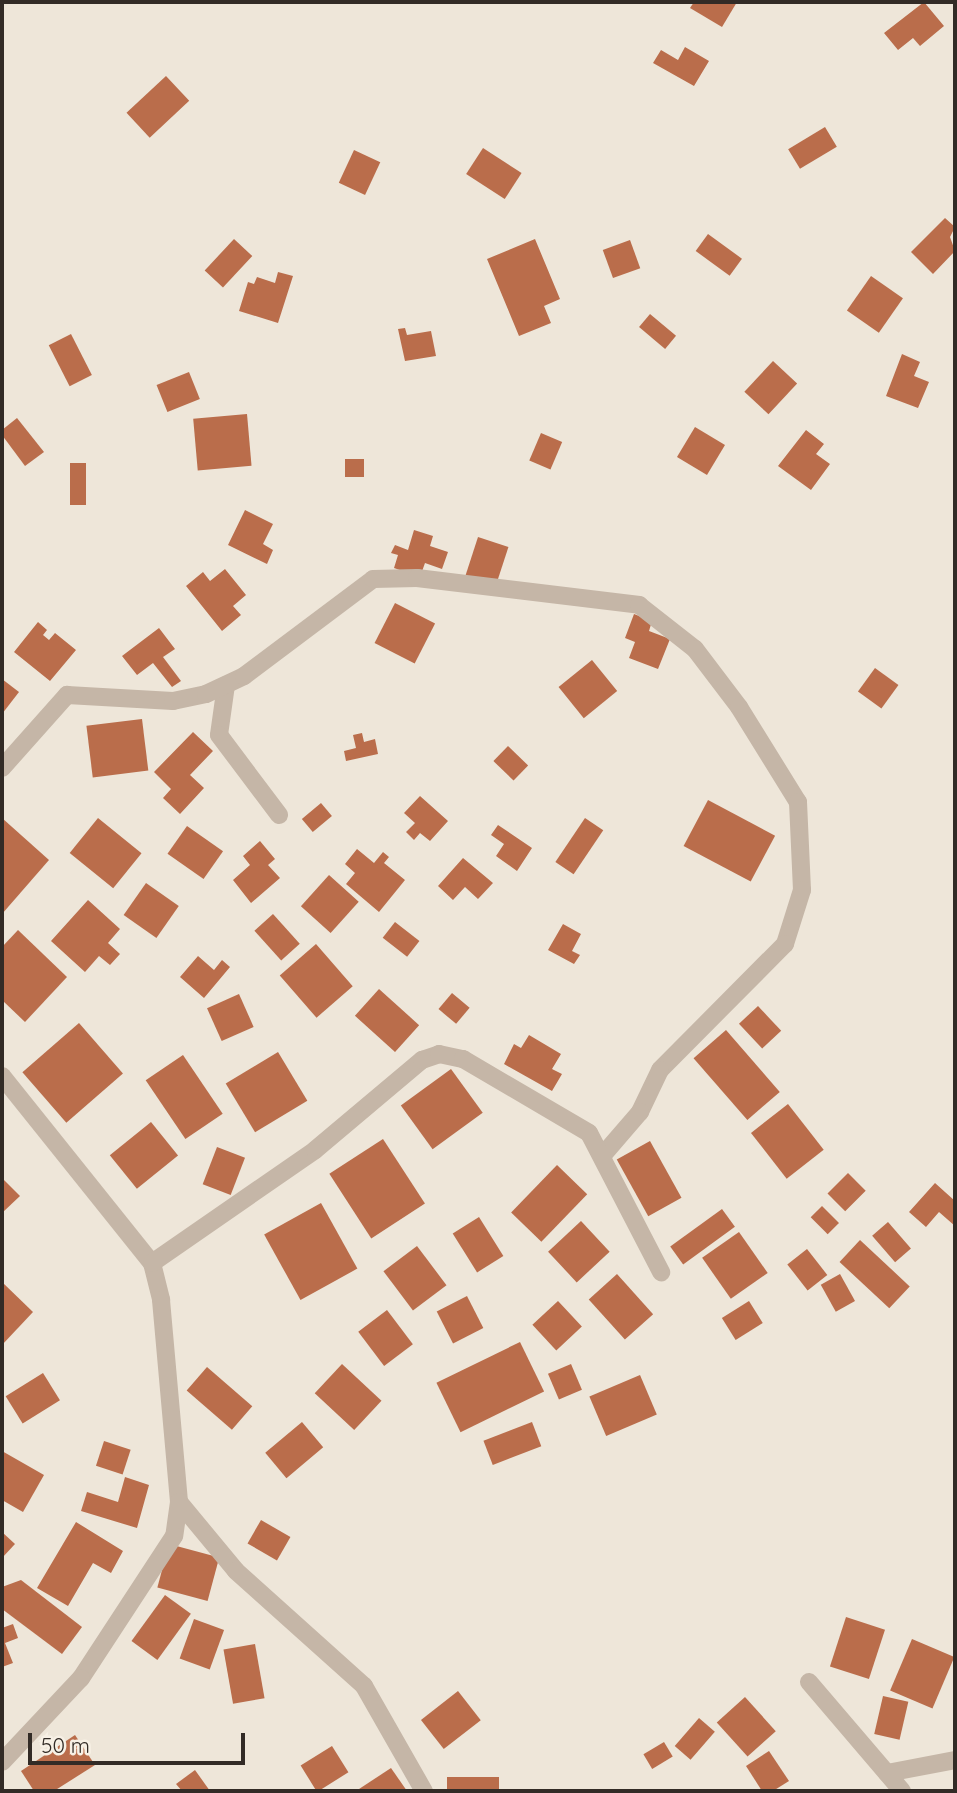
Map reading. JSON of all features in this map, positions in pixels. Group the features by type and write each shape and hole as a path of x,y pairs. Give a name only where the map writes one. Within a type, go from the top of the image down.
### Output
{"street":[{"path":"2,768 68,695 173,701 226,685 244,676 373,579 417,578 639,605 695,649 739,707 798,802 802,890 785,944 660,1070 640,1112 603,1155"},
{"path":"226,685 219,735 279,815"},
{"path":"152,1264 315,1150 429,1055 463,1059 589,1133 603,1155 661,1272"},
{"path":"2,1076 152,1264 161,1300 179,1502 174,1536 82,1678 2,1762"},
{"path":"179,1502 236,1571 365,1686 424,1791"},
{"path":"809,1682 902,1791"},
{"path":"887,1773 955,1760"}],"building":[{"path":"694,2 737,2 722,27 690,8"},
{"path":"924,2 944,26 920,46 913,38 898,50 884,33"},
{"path":"685,47 709,61 694,86 653,63 661,50 678,60"},
{"path":"166,76 189,101 150,138 127,113"},
{"path":"825,127 837,147 800,169 788,149"},
{"path":"483,148 522,173 505,199 466,174"},
{"path":"354,150 380,162 365,195 339,183"},
{"path":"945,218 955,227 950,237 955,251 933,274 911,252"},
{"path":"708,234 742,259 730,276 696,251"},
{"path":"234,239 252,256 223,287 205,270"},
{"path":"535,239 560,299 544,306 551,323 519,336 487,259"},
{"path":"630,240 640,268 613,278 603,250"},
{"path":"278,272 293,276 278,323 239,311 248,282 254,284 257,277 275,283"},
{"path":"871,276 903,298 879,333 847,310"},
{"path":"650,314 676,336 665,349 639,327"},
{"path":"405,328 407,335 431,331 436,356 405,361 398,329"},
{"path":"71,334 92,375 70,386 49,345"},
{"path":"902,354 920,362 914,376 929,382 918,408 886,396"},
{"path":"773,361 797,384 768,414 744,392"},
{"path":"189,372 200,399 167,412 157,385"},
{"path":"247,414 252,466 198,471 193,419"},
{"path":"17,418 44,452 25,466 2,435 2,430"},
{"path":"695,427 725,445 707,475 677,457"},
{"path":"806,430 824,444 816,454 830,464 811,490 778,466"},
{"path":"541,433 562,442 550,470 529,461"},
{"path":"345,459 364,459 364,477 345,477"},
{"path":"70,463 86,463 86,505 70,505"},
{"path":"245,510 273,524 263,544 273,550 267,564 228,545"},
{"path":"414,530 433,536 430,546 448,552 442,569 425,563 420,577 394,568 398,555 391,553 395,545 408,550"},
{"path":"478,537 508,547 495,587 465,577"},
{"path":"225,569 246,595 233,606 241,615 222,631 186,586 203,572 210,581"},
{"path":"395,603 435,623 415,664 375,643"},
{"path":"634,614 652,621 649,631 670,639 658,669 629,658 635,642 625,638"},
{"path":"38,622 47,630 43,635 49,640 55,633 76,650 50,681 14,652"},
{"path":"159,628 175,649 163,657 181,681 172,687 153,663 137,675 122,656"},
{"path":"592,660 617,691 584,718 559,687"},
{"path":"875,668 898,685 881,709 858,691"},
{"path":"2,679 19,692 2,714"},
{"path":"142,719 148,771 93,777 86,726"},
{"path":"193,732 213,751 190,775 204,788 180,814 163,798 171,789 154,772"},
{"path":"362,733 364,742 375,739 378,754 346,761 344,751 356,748 353,735"},
{"path":"508,746 528,765 514,781 493,761"},
{"path":"420,796 448,821 430,841 420,833 414,840 406,832 415,823 404,813"},
{"path":"708,800 775,836 751,882 684,846"},
{"path":"321,803 332,816 313,832 302,819"},
{"path":"2,818 49,860 2,914"},
{"path":"98,818 142,853 113,888 70,853"},
{"path":"585,818 603,830 574,874 555,862"},
{"path":"498,825 532,848 517,871 496,856 504,844 491,835"},
{"path":"187,826 223,851 204,879 167,854"},
{"path":"260,841 275,859 268,865 280,878 251,903 233,880 250,865 243,856"},
{"path":"357,849 374,863 383,852 389,857 384,863 405,880 379,912 346,884 355,873 345,864"},
{"path":"463,858 493,883 478,899 465,887 453,900 438,886"},
{"path":"329,875 359,902 331,933 301,906"},
{"path":"146,883 179,906 156,938 124,915"},
{"path":"88,900 120,929 108,943 120,954 110,965 99,956 85,972 51,941"},
{"path":"273,914 300,944 281,960 254,931"},
{"path":"395,922 419,941 407,957 383,938"},
{"path":"563,924 581,934 572,951 580,955 574,964 548,950"},
{"path":"18,930 67,977 25,1022 2,1000 2,947"},
{"path":"316,944 353,986 317,1018 280,975"},
{"path":"198,956 214,970 222,960 230,967 204,998 180,977"},
{"path":"379,989 419,1025 395,1052 355,1016"},
{"path":"452,993 470,1008 456,1024 439,1009"},
{"path":"239,994 254,1027 222,1041 207,1008"},
{"path":"758,1006 781,1031 762,1049 739,1024"},
{"path":"79,1023 123,1074 66,1123 22,1072"},
{"path":"726,1030 780,1092 747,1120 694,1058"},
{"path":"529,1035 561,1054 552,1069 562,1074 552,1091 504,1064 514,1044 521,1048"},
{"path":"278,1052 307,1101 255,1132 226,1083"},
{"path":"183,1055 223,1114 185,1139 146,1080"},
{"path":"451,1069 483,1113 433,1149 401,1105"},
{"path":"788,1104 824,1150 787,1179 751,1133"},
{"path":"151,1122 178,1155 137,1189 110,1155"},
{"path":"383,1139 425,1204 371,1238 329,1174"},
{"path":"650,1141 682,1198 648,1216 617,1159"},
{"path":"217,1147 245,1158 231,1195 203,1184"},
{"path":"557,1165 587,1194 541,1242 511,1212"},
{"path":"848,1173 866,1191 845,1211 827,1194"},
{"path":"2,1178 20,1196 2,1213"},
{"path":"935,1183 955,1201 955,1226 939,1212 926,1227 909,1212"},
{"path":"321,1203 357,1269 301,1300 264,1235"},
{"path":"822,1206 839,1223 828,1234 811,1217"},
{"path":"722,1209 735,1227 683,1264 670,1247"},
{"path":"479,1217 503,1256 477,1272 453,1233"},
{"path":"581,1221 610,1252 577,1282 548,1252"},
{"path":"888,1222 911,1248 895,1262 872,1236"},
{"path":"739,1232 768,1273 731,1299 702,1258"},
{"path":"860,1240 910,1286 889,1308 840,1262"},
{"path":"417,1246 446,1285 413,1310 383,1271"},
{"path":"807,1249 827,1275 808,1290 787,1264"},
{"path":"617,1274 653,1314 625,1340 589,1299"},
{"path":"840,1274 855,1301 836,1312 821,1285"},
{"path":"2,1282 33,1312 2,1345"},
{"path":"467,1296 483,1328 453,1344 437,1311"},
{"path":"558,1301 582,1327 556,1350 532,1325"},
{"path":"749,1301 763,1323 736,1340 722,1318"},
{"path":"387,1310 413,1344 384,1366 358,1332"},
{"path":"520,1342 544,1391 461,1432 436,1383"},
{"path":"342,1364 381,1401 354,1430 315,1393"},
{"path":"571,1364 582,1390 559,1400 548,1374"},
{"path":"207,1367 252,1406 232,1430 187,1390"},
{"path":"43,1373 60,1400 23,1423 6,1396"},
{"path":"640,1375 657,1415 606,1436 589,1396"},
{"path":"302,1422 323,1447 286,1478 265,1453"},
{"path":"532,1422 541,1446 493,1465 483,1441"},
{"path":"104,1441 131,1450 123,1474 96,1466"},
{"path":"2,1451 44,1475 23,1512 2,1500"},
{"path":"125,1477 149,1485 137,1528 81,1511 87,1492 118,1502"},
{"path":"261,1520 290,1537 277,1560 248,1543"},
{"path":"76,1522 123,1551 111,1573 93,1563 68,1606 37,1588"},
{"path":"2,1532 15,1544 2,1558"},
{"path":"169,1544 219,1557 208,1601 157,1587"},
{"path":"21,1580 82,1627 62,1654 2,1609 2,1587"},
{"path":"165,1595 191,1614 157,1660 131,1641"},
{"path":"846,1617 885,1630 869,1679 830,1666"},
{"path":"194,1619 224,1630 210,1669 180,1658"},
{"path":"13,1624 18,1638 5,1643 13,1663 2,1667 2,1628"},
{"path":"912,1639 954,1657 932,1709 890,1691"},
{"path":"255,1644 265,1698 233,1704 223,1650"},
{"path":"458,1691 481,1720 444,1749 421,1720"},
{"path":"883,1696 908,1702 900,1740 874,1734"},
{"path":"745,1697 776,1731 748,1757 717,1722"},
{"path":"699,1718 715,1732 691,1760 675,1746"},
{"path":"75,1735 95,1765 54,1791 34,1791 21,1771"},
{"path":"664,1742 673,1757 652,1769 643,1754"},
{"path":"332,1746 348,1772 316,1791 301,1766"},
{"path":"769,1751 789,1781 773,1791 762,1791 746,1766"},
{"path":"391,1768 407,1791 356,1791"},
{"path":"195,1770 210,1791 182,1791 176,1784"},
{"path":"447,1777 499,1777 499,1791 447,1791"}]}
